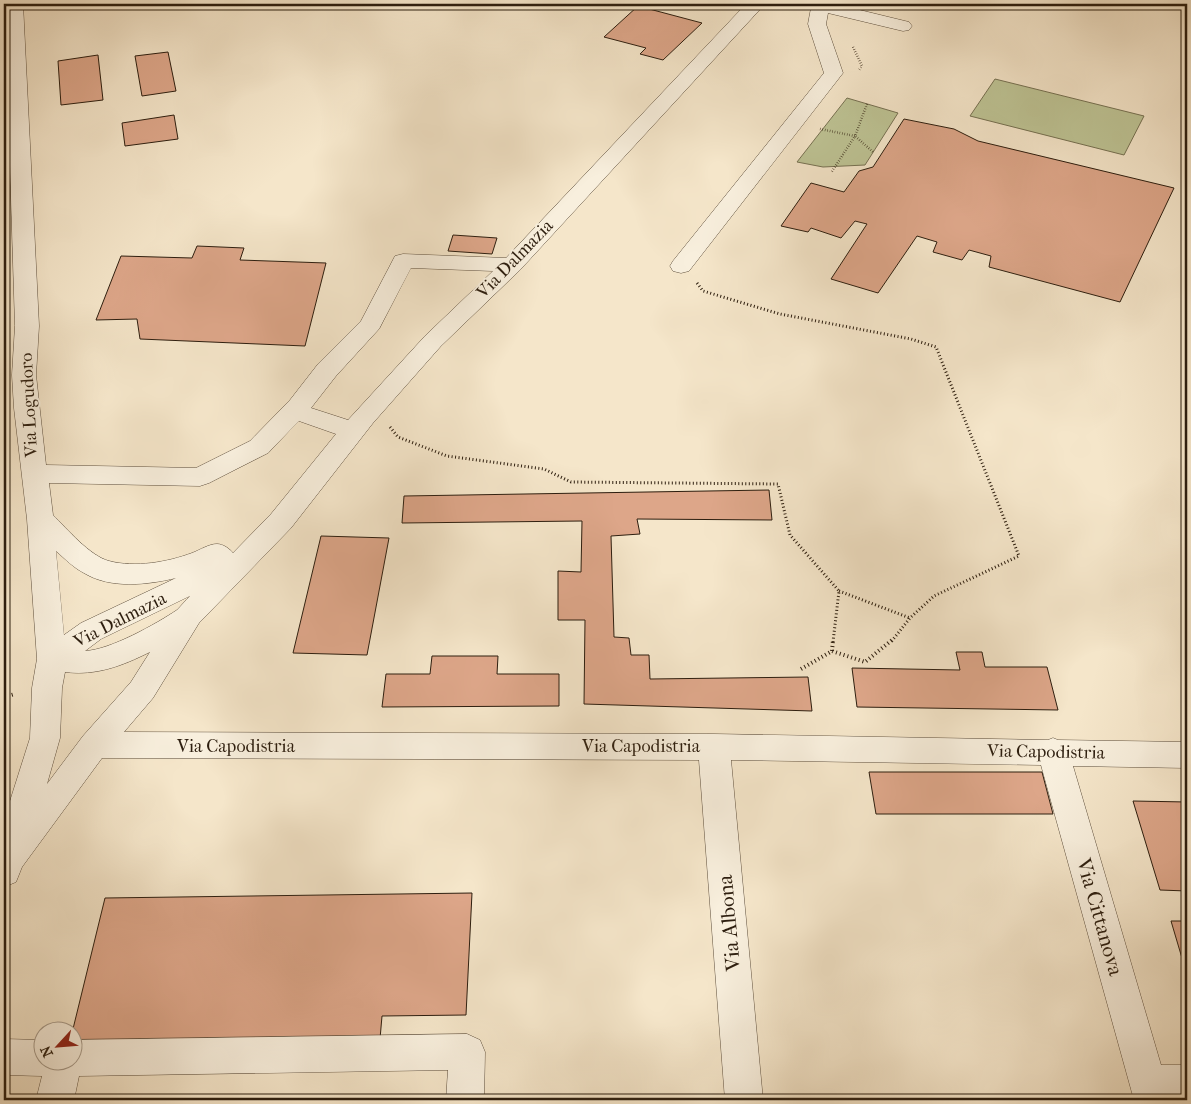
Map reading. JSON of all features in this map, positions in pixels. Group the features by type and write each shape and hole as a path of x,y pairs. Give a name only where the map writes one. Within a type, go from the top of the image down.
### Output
{"street":[{"name":"Via Logudoro","path":"6,866 44,738 47,688 52,660 40,520 24,375 27,326 14,4"},
{"name":"Via Dalmazia","path":"6,866 94,745 142,690 189,615 281,521 359,424 433,341 512,265 756,4"},
{"path":"688,273 834,73 817,11 903,26"},
{"path":"34,474 200,477 260,447 294,411 327,370 371,324 403,261 512,265"},
{"path":"294,411 359,424"},
{"name":"Via Dalmazia","path":"40,520 98,569 129,574 195,564 281,521"},
{"name":"Via Dalmazia","path":"52,660 91,631 198,580 234,546"},
{"name":"Via Dalmazia","path":"52,660 89,662 113,656 149,639 189,615"},
{"name":"Via Capodistria","path":"94,745 714,747 1053,751 1187,755"},
{"name":"Via Albona","path":"714,747 744,1100"},
{"name":"Via Cittanova","path":"1053,751 1150,1092 1187,1084"},
{"path":"82,1058 467,1052 465,1100"},
{"path":"4,1057 32,1058"},
{"path":"55,1100 62,1072"}],"path":[{"path":"817,11 856,50 862,66 858,72"},
{"path":"831,173 854,136 867,104"},
{"path":"820,122 815,128 854,136 873,152"},
{"path":"688,273 703,291 739,303 780,314 911,339 936,347 1019,556 934,596 910,618 892,641 865,662 832,651 801,670"},
{"path":"359,424 388,424 398,437 447,456 544,469 571,482 778,484 790,535 839,591 910,618"},
{"path":"832,651 839,591"}],"green space":[{"path":"995,79 1144,116 1124,155 970,116"},
{"path":"847,98 898,113 865,165 823,167 797,162"}],"building":[{"path":"638,6 702,23 663,60 640,54 646,48 604,37"},
{"path":"168,52 176,91 142,96 135,56"},
{"path":"98,55 103,100 61,105 58,61"},
{"path":"174,115 178,139 125,146 122,123"},
{"path":"904,119 954,129 978,141 1174,188 1120,302 989,267 991,256 969,250 962,260 933,252 937,242 917,236 878,293 831,279 867,224 855,221 841,238 811,228 808,232 781,226 811,183 844,192 859,171 873,167"},
{"path":"453,235 497,238 492,254 448,251"},
{"path":"197,246 244,248 240,260 326,263 305,346 140,339 137,319 96,320 121,256 192,258"},
{"path":"769,490 772,520 637,519 640,534 611,536 614,637 629,638 631,655 649,655 650,679 808,677 812,711 584,704 585,620 558,620 558,571 581,572 582,521 402,523 404,496"},
{"path":"321,536 389,538 367,655 293,653"},
{"path":"956,652 982,652 985,667 1047,667 1058,710 857,707 852,668 960,670"},
{"path":"432,656 498,656 497,674 559,674 559,706 382,707 386,674 430,674"},
{"path":"869,772 1042,772 1053,814 876,814"},
{"path":"1133,801 1187,802 1187,891 1160,890"},
{"path":"472,893 466,1015 382,1016 380,1039 82,1043 82,1022 75,1022 105,898"},
{"path":"1171,921 1187,921 1187,975"}]}
